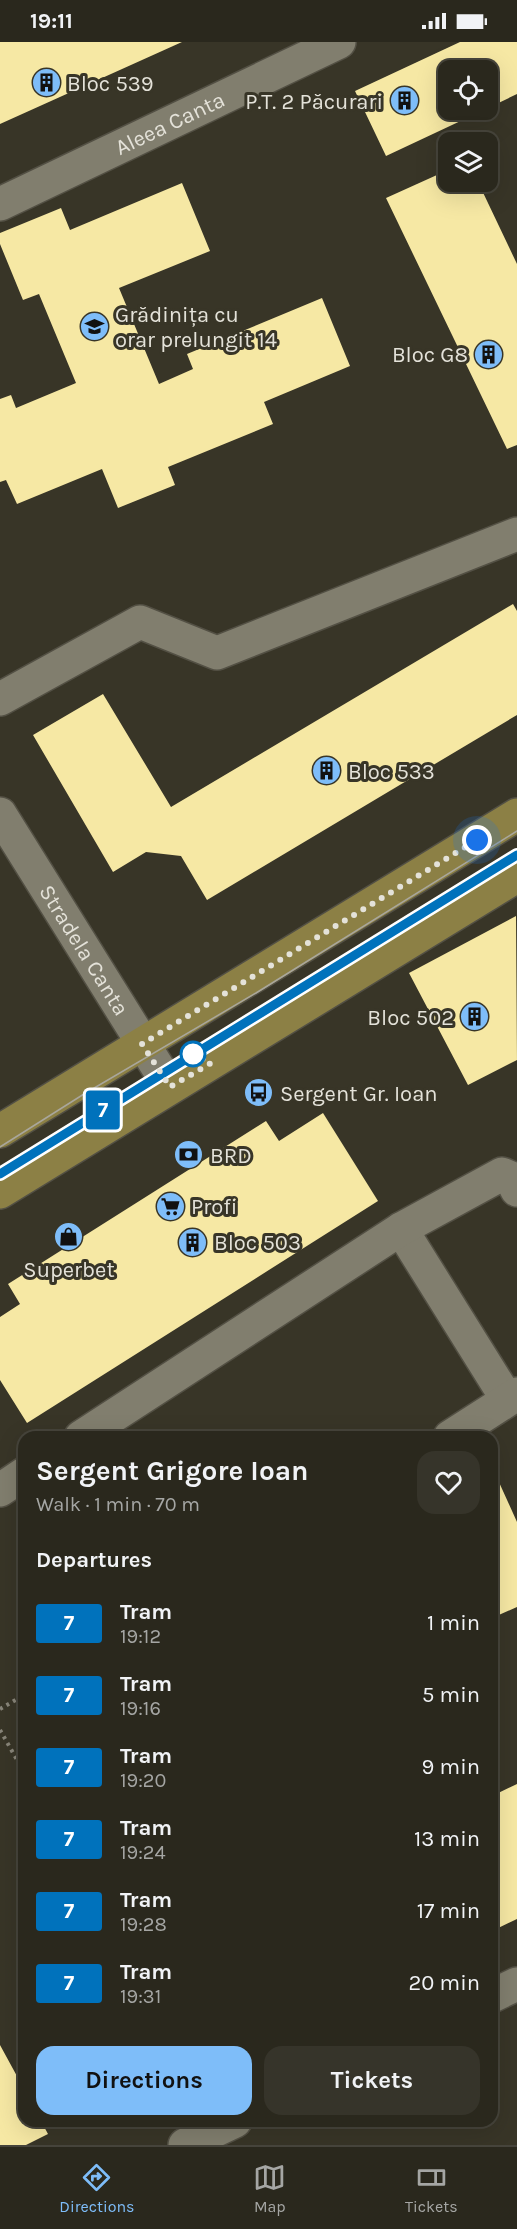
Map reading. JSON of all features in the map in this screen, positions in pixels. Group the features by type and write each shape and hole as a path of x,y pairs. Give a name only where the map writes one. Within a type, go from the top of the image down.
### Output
{"main road":[{"path":"0,1131 517,815"},
{"path":"0,1192 517,876"}],"street":[{"name":"Aleea Canta","path":"0,204 339,42"},
{"path":"0,699 140,622 217,653 517,534"},
{"name":"Stradela Canta","path":"0,814 170,1087"},
{"path":"90,1431 401,1229 502,1174 511,1178 517,1190"},
{"path":"401,1229 512,1396 459,1431"},
{"path":"0,1490 18,1478"},
{"path":"498,1993 517,1984"},
{"path":"185,2145 222,2127"}],"path":[{"path":"0,1709 18,1698"},
{"path":"0,1730 18,1762"}],"building":[{"name":"Bloc 539","path":"0,42 182,42 0,124"},
{"name":"P.T. 2 Păcurari","path":"460,42 517,42 517,94 498,103 498,60 438,60 438,120 463,120 386,156 355,91"},
{"name":"Bloc G8","path":"438,175 438,192 483,192 517,264 517,445 507,449 386,198"},
{"name":"Grădinița cu orar prelungit 14","path":"182,183 210,251 119,288 159,384 193,369 187,354 322,298 350,366 264,402 273,424 168,467 175,485 118,508 102,469 17,504 6,480 0,482 0,399 11,395 16,408 76,383 39,294 23,300 0,244 0,233 61,208 70,230"},
{"name":"Bloc 533","path":"513,604 517,611 517,715 207,900 181,856 146,852 113,872 33,735 103,694 171,807"},
{"name":"Bloc 502","path":"516,916 517,1060 468,1085 409,973"},
{"name":"Bloc 503","path":"323,1113 378,1201 27,1423 0,1380 0,1317 20,1304 8,1284 266,1121 279,1141"},
{"path":"498,1480 517,1522 517,1607 498,1615"},
{"path":"517,1784 517,1919 498,1928 498,1793"},
{"path":"0,2045 18,2078 18,2127 44,2127 48,2134 26,2145 0,2145"}],"tram line":[{"path":"0,1147 84,1094 256,993 517,831"},
{"path":"0,1174 517,855"},
{"name":"7","path":"0,1174 517,855"}],"place":[{"name":"Bloc 539","path":"46,83"},
{"name":"P.T. 2 Păcurari","path":"404,101"},
{"name":"Grădinița cu orar prelungit 14","path":"94,327"},
{"name":"Bloc G8","path":"489,354"},
{"name":"Bloc 533","path":"327,771"},
{"name":"Bloc 502","path":"475,1017"},
{"name":"Sergent Gr. Ioan","path":"259,1093"},
{"name":"BRD","path":"189,1155"},
{"name":"Profi","path":"170,1206"},
{"name":"Superbet","path":"69,1237"},
{"name":"Bloc 503","path":"193,1242"}],"route":[{"path":"193,1054 211,1063 170,1087 142,1044 477,840"}]}
